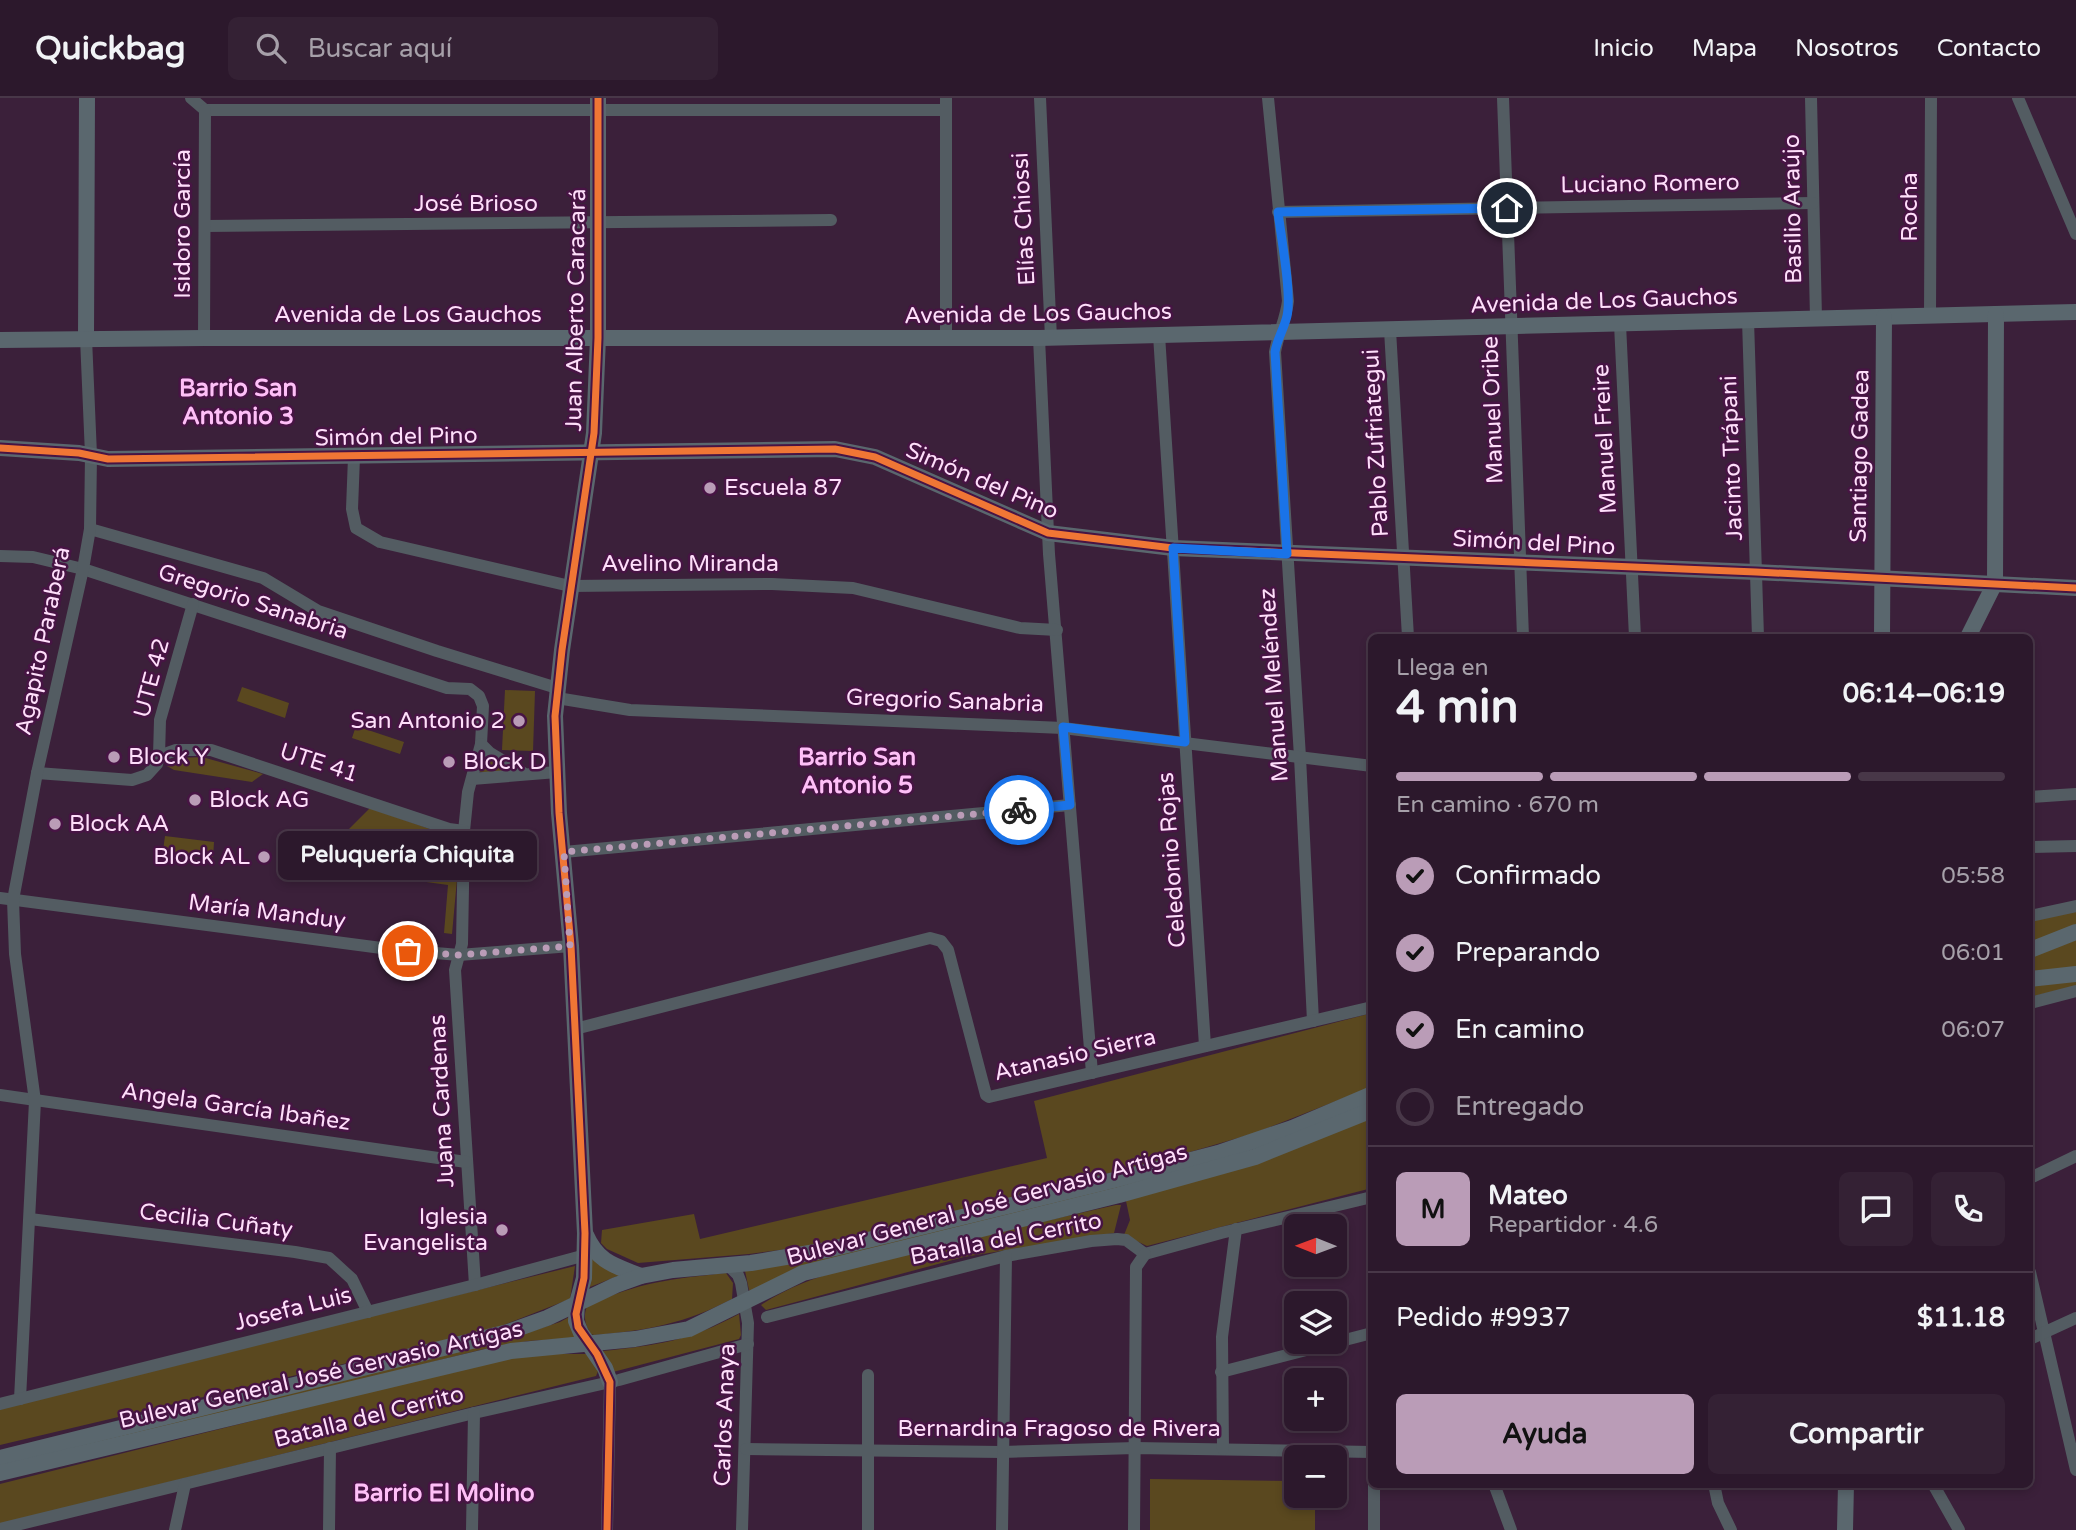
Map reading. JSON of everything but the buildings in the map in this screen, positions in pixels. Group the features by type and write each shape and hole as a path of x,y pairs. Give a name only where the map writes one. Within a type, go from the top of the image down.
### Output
{"street":[{"name":"Agapito Paraberá","path":"20,1399 35,1101 7,899 90,529 91,455 86,338 87,98"},
{"path":"191,98 205,110 598,104 946,104 946,338"},
{"name":"Elías Chiossi","path":"1040,98 1048,533 1092,1073"},
{"name":"Manuel Meléndez","path":"1268,98 1288,300 1287,317 1275,352 1313,1021"},
{"name":"Manuel Oribe","path":"1503,98 1523,634"},
{"name":"Basilio Araújo","path":"1811,98 1816,318"},
{"name":"Rocha","path":"1930,315 1931,98"},
{"path":"2018,98 2076,234"},
{"name":"Juan Alberto Caracará","path":"590,1254 585,1233 570,946 557,772 557,693 570,586 594,433 599,224 598,104"},
{"name":"Isidoro García","path":"204,338 205,110"},
{"name":"Luciano Romero","path":"1278,212 1814,203"},
{"name":"José Brioso","path":"205,226 831,220"},
{"name":"Avenida de Los Gauchos","path":"0,340 1045,338 2076,312"},
{"path":"1970,634 1995,583 1996,314"},
{"name":"Santiago Gadea","path":"1882,634 1884,317"},
{"name":"Jacinto Trápani","path":"1748,320 1758,634"},
{"name":"Manuel Freire","path":"1620,324 1635,634"},
{"name":"Pablo Zufriategui","path":"1390,330 1408,634"},
{"name":"Celedonio Rojas","path":"1159,335 1205,1046"},
{"name":"Simón del Pino","path":"0,448 79,453 108,459 844,450 875,457 1048,533 1173,548 2076,588"},
{"name":"Avelino Miranda","path":"354,457 352,509 356,528 380,542 570,586 772,584 853,588 1020,628 1057,630"},
{"name":"Gregorio Sanabria","path":"90,529 263,578 318,611 557,693 630,709 1063,727 1368,766"},
{"name":"Gregorio Sanabria","path":"0,556 33,556 83,569 447,688 470,689 479,696 483,706"},
{"name":"UTE 42","path":"159,756 160,720 194,604"},
{"name":"Juana Cardenas","path":"475,1285 455,970 463,944 464,831 468,792 481,744 483,706"},
{"path":"481,744 509,767 523,773"},
{"name":"UTE 41","path":"159,756 176,750 212,750 449,829 464,831"},
{"path":"37,773 132,780 148,775 157,764 159,756"},
{"path":"472,779 557,772"},
{"path":"2033,796 2076,794"},
{"path":"564,852 1070,805"},
{"path":"2033,847 2076,846"},
{"name":"María Manduy","path":"7,899 388,949 459,955 570,946"},
{"path":"2033,915 2076,906"},
{"path":"2033,949 2076,932"},
{"name":"Atanasio Sierra","path":"575,1029 929,938 941,942 948,950 988,1097 1368,1008"},
{"path":"2033,979 2076,974"},
{"path":"2033,1002 2076,992"},
{"name":"Angela García Ibañez","path":"0,1095 466,1162"},
{"name":"Bulevar General José Gervasio Artigas","path":"0,1458 496,1335 547,1318 617,1284 641,1276 673,1270 729,1266 827,1250 1218,1153 1279,1132 1368,1096"},
{"name":"Bulevar General José Gervasio Artigas","path":"0,1473 511,1351 665,1335 689,1329 803,1273 1131,1192 1255,1157 1368,1112"},
{"path":"2033,1177 2076,1156"},
{"path":"1134,1530 1136,1267 1145,1254 1368,1198"},
{"name":"Cecilia Cuñaty","path":"30,1219 329,1258 352,1279 368,1312"},
{"path":"1223,1449 1222,1337 1236,1229"},
{"name":"Batalla del Cerrito","path":"767,1317 1006,1256 1117,1239 1133,1244 1145,1254"},
{"path":"607,1530 610,1382 605,1368 578,1327 577,1303 590,1254 641,1276"},
{"name":"Josefa Luis","path":"0,1404 590,1254"},
{"path":"1002,1530 1006,1256"},
{"name":"Carlos Anaya","path":"729,1266 738,1275 745,1302 748,1344 742,1530"},
{"path":"2033,1285 2076,1471"},
{"path":"2033,1338 2076,1318"},
{"path":"1221,1372 1368,1335"},
{"name":"Batalla del Cerrito","path":"0,1529 474,1412 610,1382 748,1344"},
{"path":"868,1375 868,1530"},
{"path":"472,1530 474,1412"},
{"path":"329,1530 330,1448"},
{"name":"Bernardina Fragoso de Rivera","path":"746,1449 1003,1452 1135,1448 1368,1452"},
{"path":"175,1530 186,1484"},
{"path":"1374,1488 1374,1530"},
{"path":"1495,1488 1511,1530"},
{"path":"1715,1488 1718,1503 1731,1530"},
{"path":"1844,1530 1846,1488"},
{"path":"1935,1488 1959,1530"}],"shaded area":[{"path":"242,687 289,703 285,718 237,701"},
{"name":"San Antonio 2","path":"505,690 535,691 533,751 502,750"},
{"path":"356,726 404,742 400,754 352,738"},
{"path":"487,756 505,772 480,772 482,758"},
{"path":"202,757 263,774 252,782 174,770 167,766 180,758"},
{"path":"370,808 433,830 412,847 366,833 347,831"},
{"path":"443,832 457,837 460,846 452,934 444,933 448,885 419,881 425,859"},
{"path":"165,836 214,842 213,857 163,851"},
{"path":"284,853 333,860 331,874 282,867"},
{"path":"2076,902 2076,925 2033,942 2033,912"},
{"path":"2076,940 2076,967 2033,972 2033,956"},
{"path":"2076,981 2076,986 2033,996 2033,985"},
{"path":"1368,1014 1368,1089 1255,1133 1166,1159 826,1244 749,1254 638,1263 607,1249 601,1243 602,1230 694,1214 700,1239 1047,1158 1034,1101"},
{"path":"1368,1117 1368,1189 1147,1246 1124,1235 1130,1220 1126,1201"},
{"path":"1252,1153 749,1290 745,1271 829,1257"},
{"path":"1121,1205 1114,1233 964,1257 766,1310 761,1305 794,1287 846,1269"},
{"path":"592,1257 623,1274 590,1287"},
{"path":"575,1266 570,1299 496,1328 0,1445 0,1408"},
{"path":"726,1273 733,1283 732,1299 698,1314 648,1328 613,1333 594,1335 587,1327 587,1306 606,1298 655,1283"},
{"path":"739,1314 739,1339 613,1372 603,1351 688,1336"},
{"path":"571,1316 577,1338 528,1341 480,1350 0,1470 0,1463 526,1333"},
{"path":"536,1354 586,1354 599,1369 596,1376 0,1524 0,1484 504,1358"},
{"path":"1150,1479 1284,1481 1284,1508 1315,1508 1315,1530 1150,1530"}],"cycle path":[{"path":"598,98 598,338 594,433 555,716 559,813 571,946 585,1233 584,1278 576,1314 578,1327 597,1354 610,1382 607,1530"},
{"path":"0,448 79,453 108,459 835,449 875,457 1048,533 1173,548 2076,588"}],"way so far":[{"path":"408,951 459,955 570,946 564,852 1019,810"}],"place":[{"name":"Escuela 87","path":"710,488"},
{"name":"San Antonio 2","path":"519,721"},
{"name":"Block Y","path":"114,757"},
{"name":"Block D","path":"449,762"},
{"name":"Block AG","path":"195,800"},
{"name":"Block AA","path":"55,824"},
{"name":"Block AL","path":"264,857"},
{"name":"Peluquería Chiquita","path":"408,951"},
{"name":"Iglesia Evangelista","path":"502,1230"}],"district":[{"name":"Barrio San Antonio 3","path":"238,402"},
{"name":"Barrio San Antonio 5","path":"857,771"},
{"name":"Barrio El Molino","path":"444,1493"}],"route":[{"path":"1019,810 1070,805 1063,727 1185,742 1173,548 1287,554 1275,352 1287,317 1288,300 1278,212 1507,208"}]}
